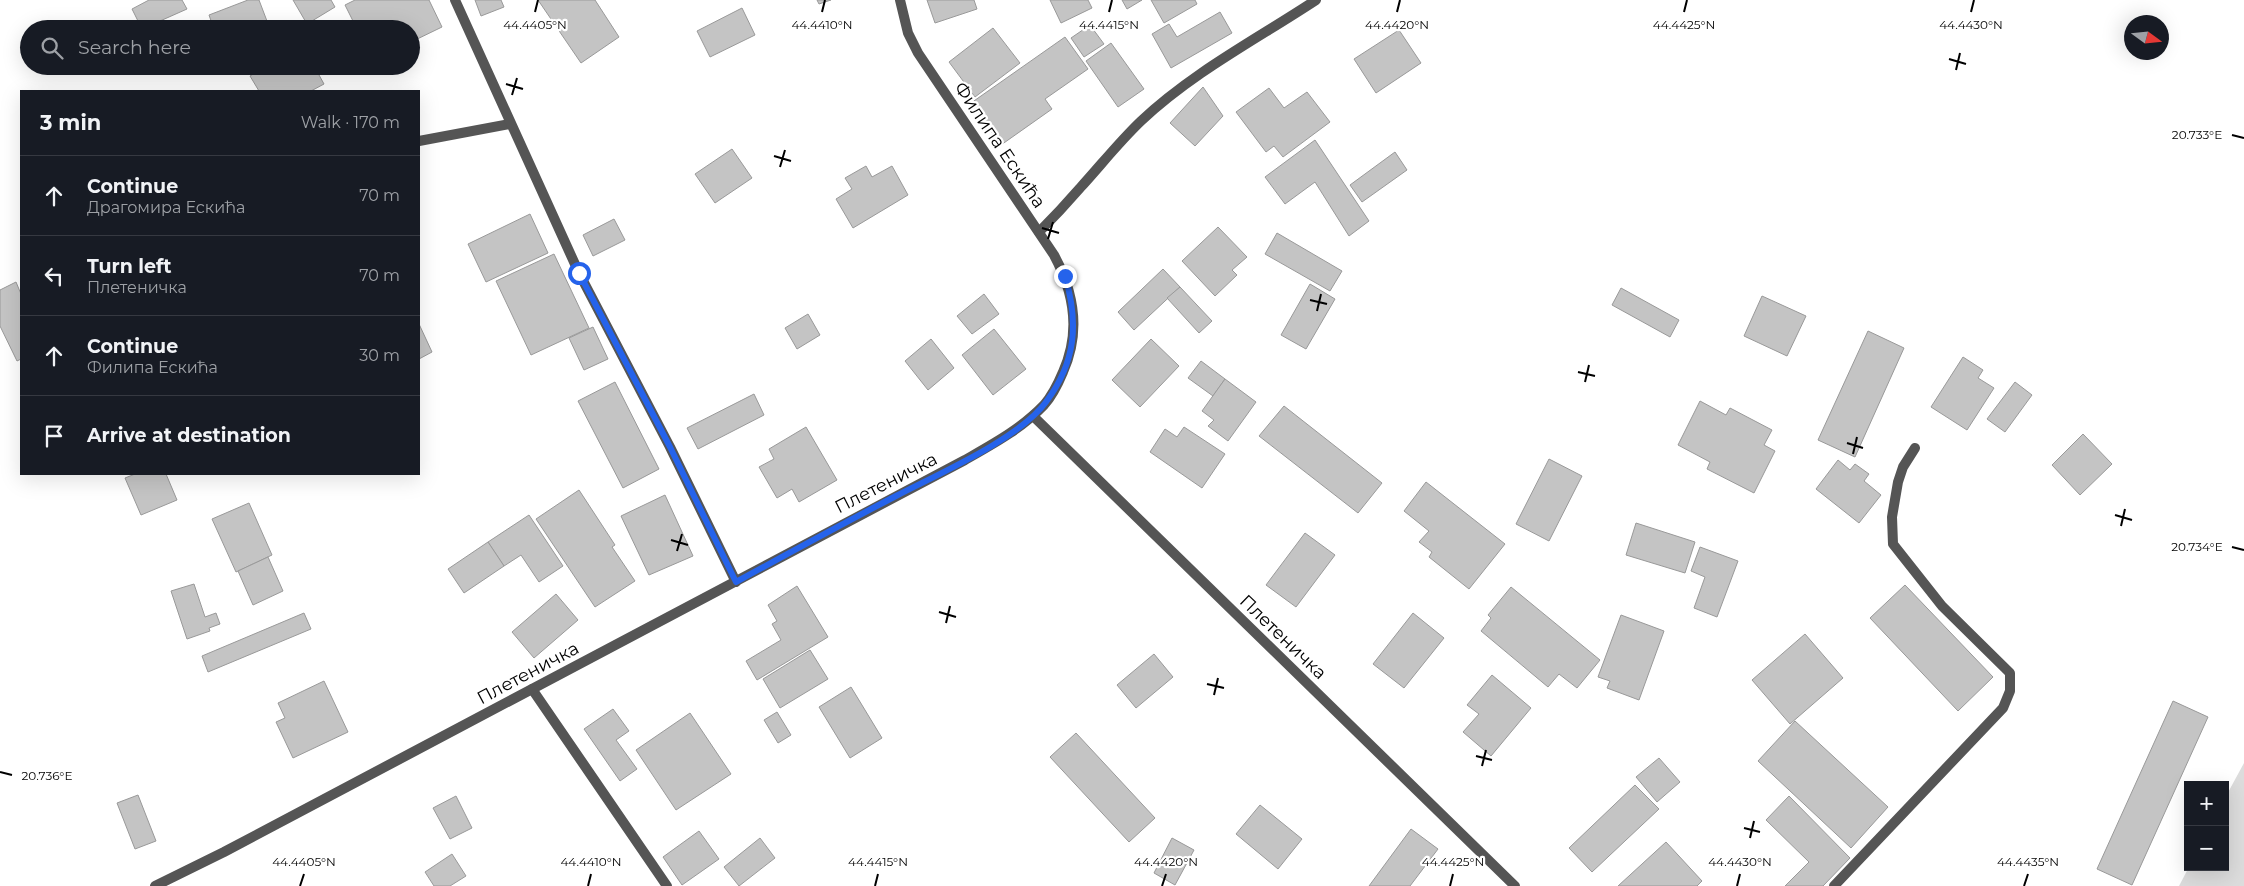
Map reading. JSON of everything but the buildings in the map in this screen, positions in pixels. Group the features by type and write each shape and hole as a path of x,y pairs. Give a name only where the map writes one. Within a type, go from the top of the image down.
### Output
{"street":[{"path":"455,0 579,273 670,447 736,582"},
{"name":"Филипа Ескића","path":"900,0 908,33 918,53 1039,232 1065,276 1072,298 1074,320 1073,343 1068,362 1057,386 1045,404 1033,416"},
{"path":"1039,232 1080,188 1109,153 1142,120 1176,91 1216,63 1316,0"},
{"path":"420,140 510,124"},
{"name":"Плетеничка","path":"155,886 224,852 965,460 1013,432 1033,416 1514,886"},
{"path":"1834,886 2003,708 2010,692 2010,673 1942,606 1893,544 1892,518 1898,482 1903,467 1915,448"},
{"path":"532,689 667,886"}],"shaded area":[{"path":"2244,763 2244,886 2179,886 2187,871 2229,871 2229,791"}],"route":[{"path":"579,273 670,447 736,582 817,537 965,460 1013,432 1033,416 1045,404 1057,386 1068,362 1073,343 1074,320 1072,298 1065,276"}]}
